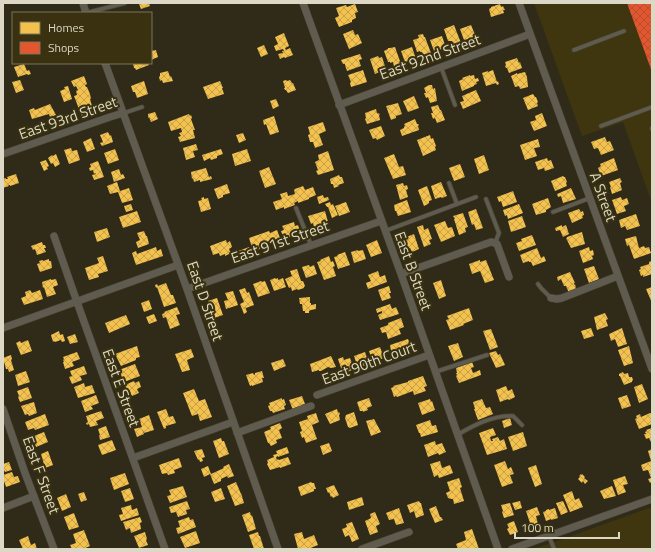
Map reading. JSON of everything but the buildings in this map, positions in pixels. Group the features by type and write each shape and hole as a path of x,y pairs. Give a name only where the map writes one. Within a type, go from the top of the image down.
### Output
{"street":[{"name":"East B Street","path":"303,3 498,549"},
{"name":"A Street","path":"518,3 652,369"},
{"name":"East 92nd Street","path":"339,105 530,34"},
{"name":"East D Street","path":"105,64 187,289 278,549"},
{"name":"East 93rd Street","path":"3,154 123,113"},
{"name":"East 91st Street","path":"187,289 381,220"},
{"name":"East E Street","path":"54,236 165,549"},
{"path":"401,274 491,242 495,242 509,277"},
{"path":"3,328 178,265"},
{"path":"551,298 557,299 567,296 618,276"},
{"name":"East 90th Court","path":"317,395 429,355"},
{"path":"237,433 311,406"},
{"name":"East F Street","path":"3,409 54,549"},
{"path":"133,458 233,422"},
{"path":"3,508 34,496"},
{"path":"512,549 524,547 549,536 652,499"},
{"path":"362,549 409,532"}],"lane":[{"path":"90,12 125,3"},
{"path":"574,50 624,31"},
{"path":"441,67 456,105"},
{"name":"East 93rd Street","path":"123,113 142,107"},
{"path":"602,126 652,107"},
{"path":"449,183 457,204"},
{"path":"385,231 476,197"},
{"path":"553,212 590,198"},
{"path":"486,199 499,233 495,242"},
{"path":"296,208 311,245"},
{"path":"538,284 540,288 551,298"},
{"path":"435,372 487,355"},
{"path":"457,435 476,425 504,415 513,416 522,425"},
{"path":"549,536 554,549"}],"shaded area":[{"path":"534,3 652,3 652,203 623,122 582,136"},
{"path":"652,507 652,549 534,549 560,540"}]}
